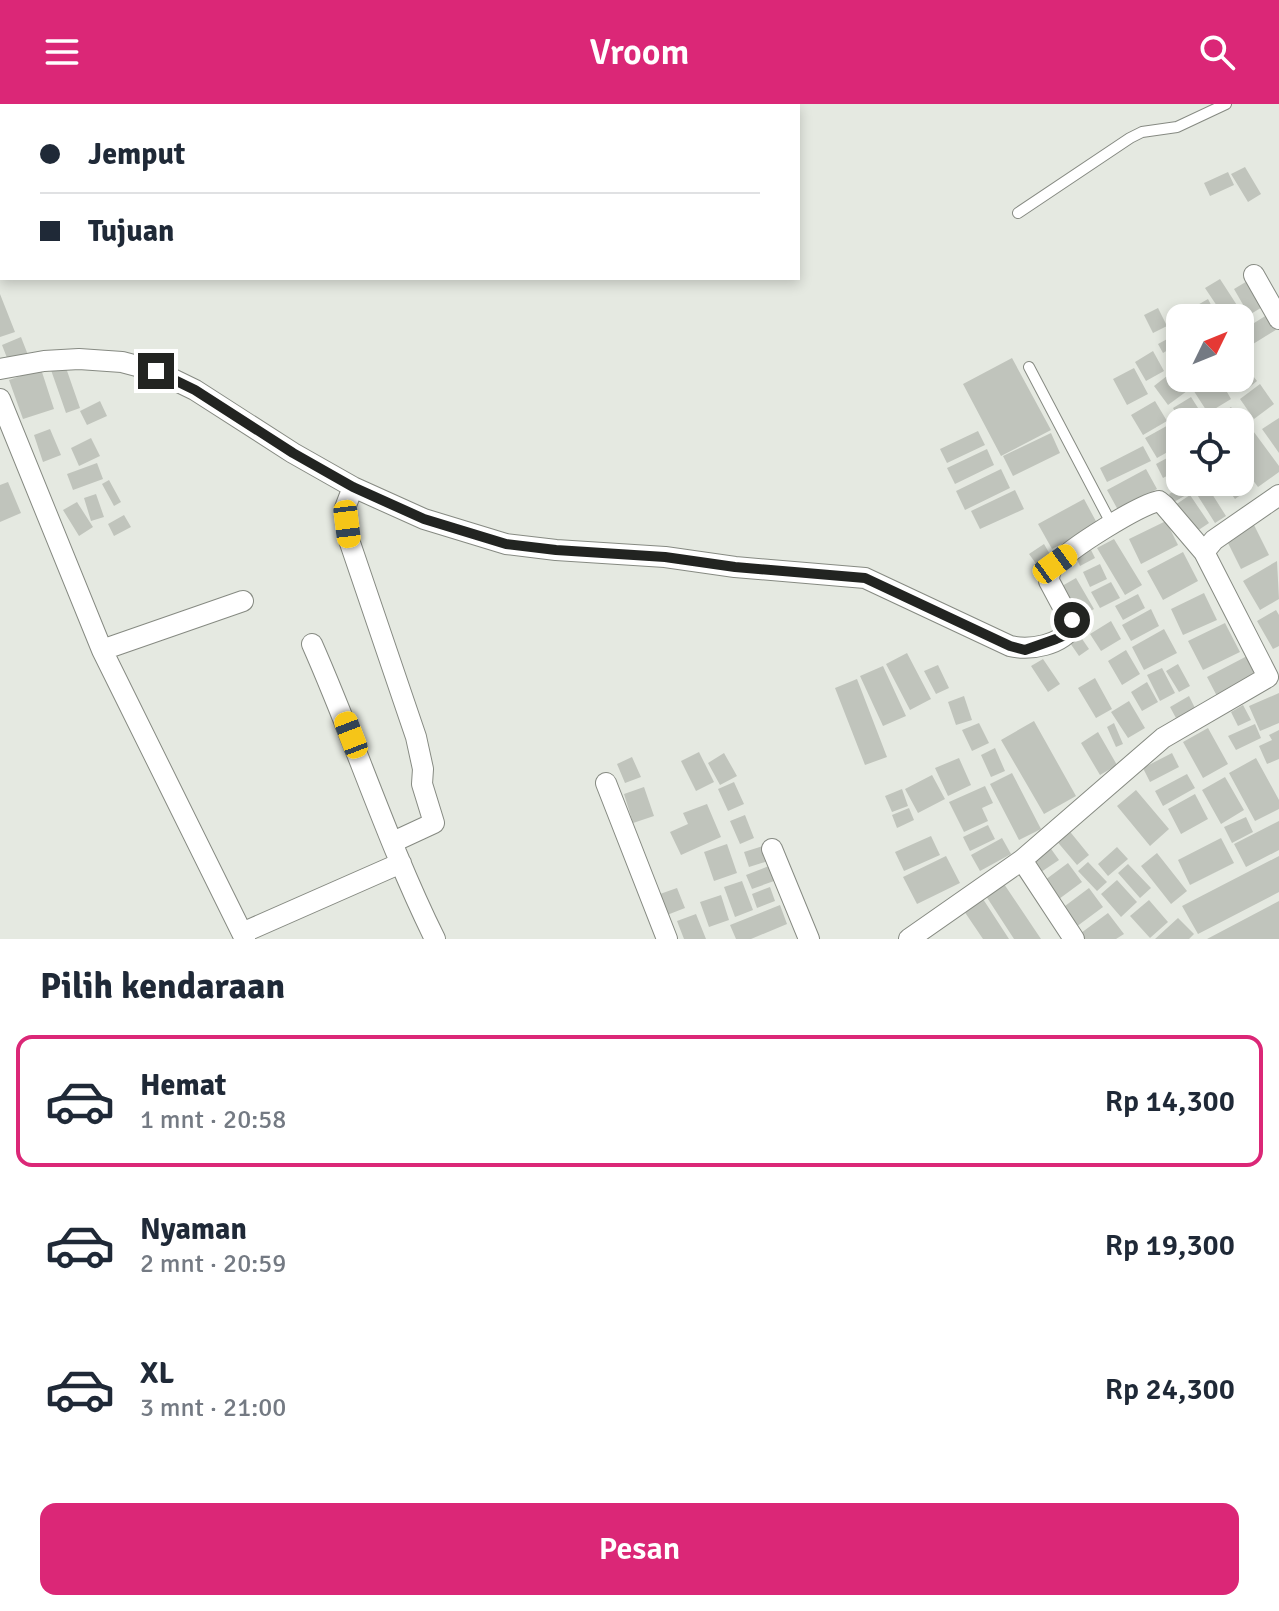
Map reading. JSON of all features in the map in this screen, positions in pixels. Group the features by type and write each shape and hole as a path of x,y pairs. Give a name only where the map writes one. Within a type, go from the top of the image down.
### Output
{"street":[{"path":"1254,275 1279,319"},
{"path":"0,369 44,361 79,359 122,362 156,371 195,390 293,453 353,487 424,519 506,544 865,578 1010,646 1025,650 1068,634 1073,626 1048,577 1055,564 1112,525 1159,501 1204,552 1275,679 1163,738 1022,860 909,939"},
{"path":"0,399 102,650 243,936 401,863"},
{"path":"353,487 345,508 349,540 416,737 423,769 422,784 434,823 393,842"},
{"path":"1204,552 1223,534 1279,495"},
{"path":"102,650 243,601"},
{"path":"312,644 406,880 435,939"},
{"path":"606,783 667,939"},
{"path":"772,849 809,939"},
{"path":"1022,860 1074,939"}],"lane":[{"path":"1018,213 1130,138 1142,132 1177,127 1226,104"},
{"path":"1029,367 1112,525"}],"building":[{"path":"1245,167 1261,194 1248,202 1231,174"},
{"path":"1228,172 1234,185 1210,196 1204,183"},
{"path":"1254,277 1269,303 1254,312 1254,304 1243,304 1234,289"},
{"path":"1220,279 1236,304 1216,304 1205,288"},
{"path":"0,294 15,332 0,337"},
{"path":"1158,308 1166,326 1153,333 1144,315"},
{"path":"1270,313 1279,328 1254,343 1254,323"},
{"path":"21,337 28,355 9,363 2,345"},
{"path":"1166,340 1166,351 1163,353 1158,344"},
{"path":"1153,351 1164,371 1146,381 1135,362"},
{"path":"1012,358 1051,430 1001,456 963,384"},
{"path":"65,365 80,408 66,413 51,370"},
{"path":"1134,368 1148,394 1127,405 1113,379"},
{"path":"41,369 54,409 23,419 9,380"},
{"path":"1166,377 1166,392 1186,392 1168,405 1154,386"},
{"path":"1260,384 1274,404 1254,419 1254,408 1246,408 1240,399 1254,392"},
{"path":"1194,392 1227,392 1231,399 1216,408 1205,408"},
{"path":"1191,397 1198,408 1173,408"},
{"path":"100,401 107,416 87,425 80,411"},
{"path":"1155,401 1166,422 1143,435 1131,415"},
{"path":"1279,418 1279,453 1262,429"},
{"path":"1166,426 1166,453 1157,458 1145,438"},
{"path":"50,429 61,455 43,462 34,435"},
{"path":"978,431 985,445 947,463 940,449"},
{"path":"1254,432 1279,466 1279,472 1258,487 1254,482"},
{"path":"1051,433 1060,453 1013,476 1003,456"},
{"path":"91,438 100,456 79,466 71,448"},
{"path":"1143,446 1151,461 1107,482 1100,468"},
{"path":"987,449 994,465 955,484 947,468"},
{"path":"1166,459 1166,476 1163,478 1156,464"},
{"path":"97,463 103,479 73,490 67,474"},
{"path":"1001,469 1010,488 965,510 956,491"},
{"path":"1146,469 1157,489 1118,510 1107,490"},
{"path":"109,480 121,502 114,506 102,484"},
{"path":"8,482 21,513 0,522 0,485"},
{"path":"1015,490 1024,509 980,529 971,511"},
{"path":"96,494 104,517 91,521 84,498"},
{"path":"1170,496 1184,496 1174,502"},
{"path":"1191,496 1209,523 1194,533 1175,505"},
{"path":"1198,496 1213,496 1226,516 1215,523"},
{"path":"1084,499 1098,525 1052,549 1038,524"},
{"path":"77,502 93,527 79,536 63,510"},
{"path":"124,515 131,527 114,536 108,524"},
{"path":"1166,521 1178,545 1141,564 1129,539"},
{"path":"1254,525 1269,555 1241,569 1226,539"},
{"path":"1114,539 1142,585 1125,595 1097,548"},
{"path":"1044,544 1051,556 1037,565 1029,554"},
{"path":"1091,550 1095,558 1080,566 1076,557"},
{"path":"1183,552 1198,581 1163,600 1147,571"},
{"path":"1277,561 1279,599 1260,610 1243,581"},
{"path":"1100,564 1107,579 1090,587 1083,572"},
{"path":"1076,578 1094,609 1079,618 1062,586"},
{"path":"1111,582 1120,598 1100,608 1091,592"},
{"path":"1204,593 1217,620 1183,635 1171,609"},
{"path":"1138,594 1145,608 1123,620 1115,606"},
{"path":"1151,609 1159,626 1131,641 1122,625"},
{"path":"1276,610 1279,615 1279,646 1273,649 1257,621"},
{"path":"1111,621 1121,639 1101,651 1090,634"},
{"path":"1225,623 1240,652 1203,670 1188,641"},
{"path":"1164,629 1177,653 1144,670 1132,647"},
{"path":"1078,633 1089,649 1079,656 1068,640"},
{"path":"1126,650 1140,674 1122,685 1108,661"},
{"path":"907,653 931,699 910,710 886,664"},
{"path":"1249,655 1260,675 1218,698 1207,677"},
{"path":"1043,659 1060,684 1048,692 1031,666"},
{"path":"1178,664 1190,686 1179,692 1166,671"},
{"path":"938,665 949,688 936,694 924,671"},
{"path":"883,666 906,716 883,726 860,676"},
{"path":"1162,668 1175,693 1160,701 1147,675"},
{"path":"1095,678 1112,709 1096,718 1078,688"},
{"path":"857,679 887,757 865,765 835,688"},
{"path":"1147,682 1158,702 1142,711 1131,692"},
{"path":"1279,693 1279,723 1260,731 1249,706"},
{"path":"964,696 972,720 956,725 948,702"},
{"path":"1189,696 1195,708 1176,718 1170,707"},
{"path":"1129,701 1145,728 1128,738 1111,712"},
{"path":"1243,705 1251,720 1238,726 1231,712"},
{"path":"1034,721 1076,796 1044,814 1001,740"},
{"path":"979,723 989,743 972,751 962,730"},
{"path":"1114,723 1123,744 1116,747 1107,727"},
{"path":"1255,724 1261,738 1236,750 1228,736"},
{"path":"1208,728 1228,764 1203,778 1183,742"},
{"path":"1279,730 1279,759 1267,764 1259,746 1272,740 1269,735"},
{"path":"1098,732 1117,765 1100,775 1081,743"},
{"path":"995,748 1005,771 991,777 981,755"},
{"path":"699,752 714,782 696,791 681,761"},
{"path":"724,753 737,776 720,785 708,763"},
{"path":"1172,753 1179,767 1150,782 1143,768"},
{"path":"632,757 641,777 625,783 617,764"},
{"path":"959,758 971,785 948,796 935,768"},
{"path":"1256,758 1279,800 1279,809 1255,821 1229,773"},
{"path":"1012,773 1041,829 1019,840 990,784"},
{"path":"1187,774 1195,788 1163,806 1155,791"},
{"path":"932,775 945,799 918,813 905,789"},
{"path":"1225,777 1244,810 1221,824 1202,790"},
{"path":"734,782 744,804 728,811 718,789"},
{"path":"985,786 993,803 982,808 988,821 964,832 949,802"},
{"path":"644,787 654,816 633,823 624,794"},
{"path":"902,789 908,806 892,812 885,796"},
{"path":"1136,790 1169,829 1150,846 1117,806"},
{"path":"1195,794 1208,819 1181,834 1168,809"},
{"path":"707,804 721,837 681,855 670,832 688,824 683,813"},
{"path":"909,808 914,820 897,828 892,815"},
{"path":"745,815 754,838 740,844 730,821"},
{"path":"1246,817 1253,832 1232,843 1224,827"},
{"path":"1279,821 1279,850 1246,867 1234,844"},
{"path":"988,825 995,839 970,851 963,837"},
{"path":"1067,828 1089,855 1077,865 1055,839"},
{"path":"931,836 940,855 904,871 895,852"},
{"path":"1002,838 1011,854 980,871 971,855"},
{"path":"1221,838 1234,863 1190,885 1178,860"},
{"path":"727,844 737,873 714,881 704,852"},
{"path":"763,846 768,861 749,867 744,852"},
{"path":"1049,846 1059,860 1038,874 1028,860"},
{"path":"1117,847 1128,859 1108,876 1098,864"},
{"path":"1157,853 1187,891 1171,904 1141,866"},
{"path":"946,856 960,883 917,904 903,877"},
{"path":"1279,856 1279,892 1198,934 1182,906"},
{"path":"1088,862 1107,882 1097,891 1078,871"},
{"path":"1068,863 1082,882 1059,899 1045,880"},
{"path":"1128,864 1151,888 1140,898 1118,873"},
{"path":"769,866 774,881 752,889 746,875"},
{"path":"1117,880 1137,902 1121,917 1101,894"},
{"path":"742,881 753,910 735,917 724,887"},
{"path":"1004,884 1041,939 1014,939 986,896"},
{"path":"770,887 775,901 757,908 752,894"},
{"path":"677,888 685,908 667,915 660,894"},
{"path":"1089,888 1103,907 1076,927 1061,909"},
{"path":"721,895 729,920 709,927 700,902"},
{"path":"983,899 1009,939 983,939 964,911"},
{"path":"1149,900 1168,922 1150,938 1130,916"},
{"path":"1279,901 1279,939 1207,939"},
{"path":"780,905 787,924 751,939 736,939 730,925"},
{"path":"1108,913 1124,934 1116,939 1085,939 1081,933"},
{"path":"696,914 706,939 684,939 677,921"},
{"path":"1178,918 1194,934 1189,939 1155,939"}],"route":[{"path":"156,371 195,390 293,453 353,487 424,519 506,544 865,578 1010,646 1025,650 1068,634 1073,626 1072,620"}]}
